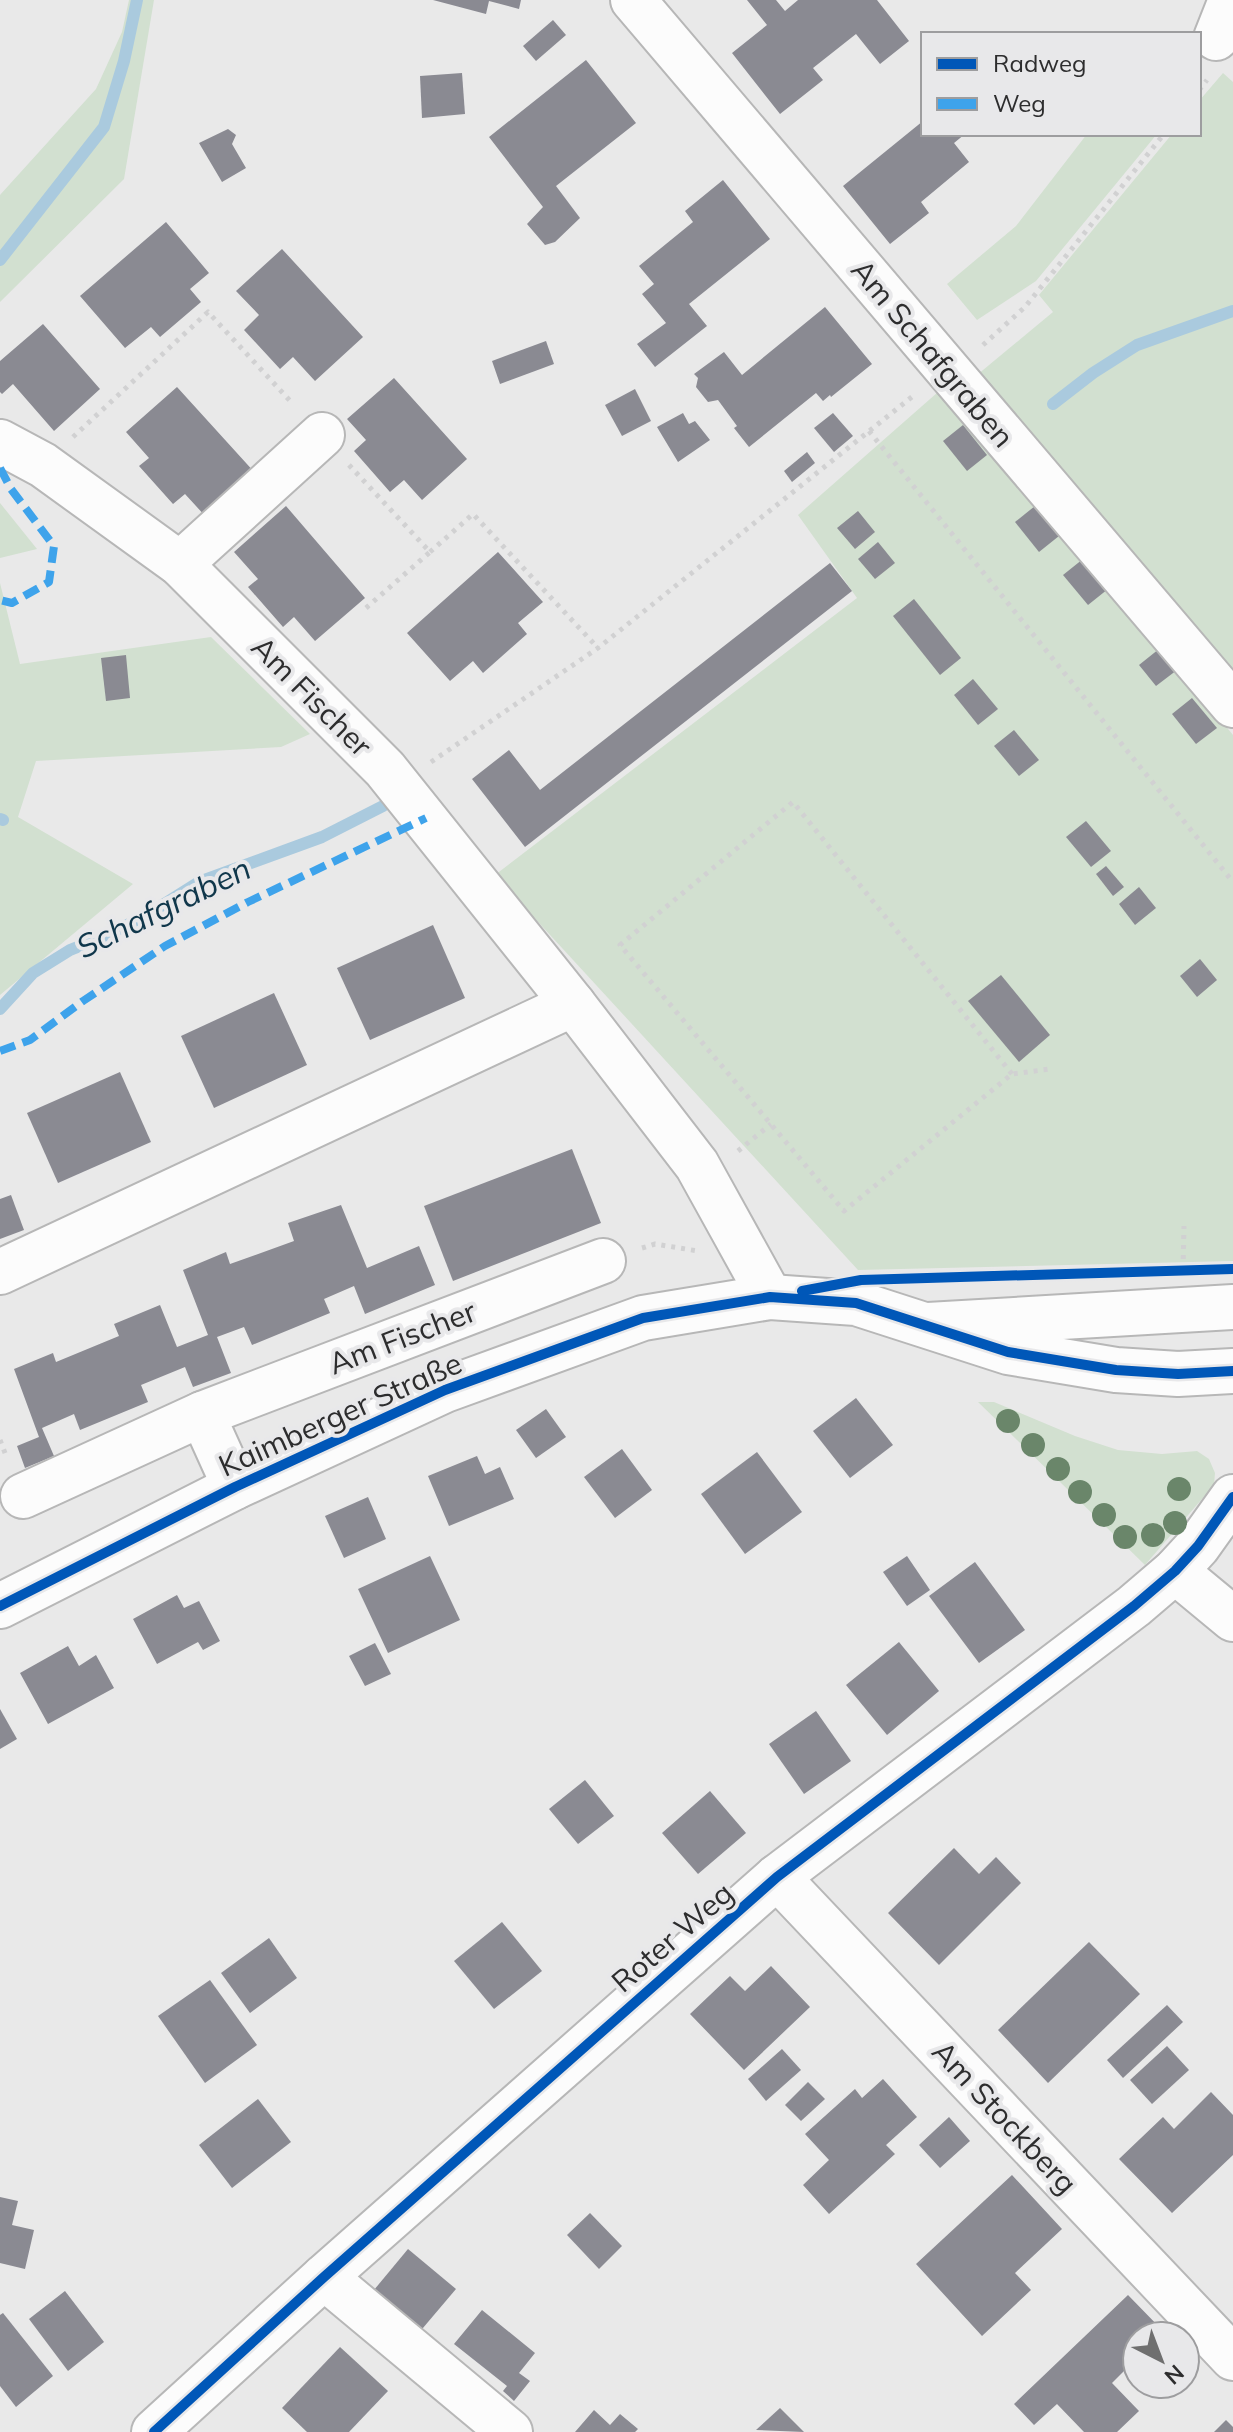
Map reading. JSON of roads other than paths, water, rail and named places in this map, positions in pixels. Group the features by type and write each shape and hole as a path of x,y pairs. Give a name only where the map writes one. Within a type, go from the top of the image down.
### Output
{"street":[{"name":"Am Schafgraben","path":"633,0 1233,705"},
{"path":"180,564 322,435"},
{"name":"Am Fischer","path":"0,442 43,465 180,564 399,785 697,1165 770,1297"},
{"path":"0,1272 573,1004"},
{"name":"Am Fischer","path":"23,1496 202,1414 603,1261"},
{"name":"Kaimberger Straße","path":"0,1606 235,1487 445,1390 643,1318 770,1297 856,1303 1008,1352 1116,1370 1178,1374 1233,1371"},
{"path":"927,1325 1233,1307"},
{"path":"202,1414 235,1487"},
{"name":"Roter Weg","path":"177,2426 324,2277 777,1877 1134,1606 1175,1571 1198,1546 1233,1497"},
{"path":"1175,1571 1233,1619"},
{"name":"Am Stockberg","path":"777,1877 1233,2358"},
{"path":"324,2277 510,2432"}],"waterway":[{"path":"0,260 104,127 124,61 137,0"},
{"name":"Schafgraben","path":"1053,404 1137,345 1233,311"},
{"name":"Schafgraben","path":"0,1009 33,973 70,950 150,913 199,882 322,837 383,806"}]}
